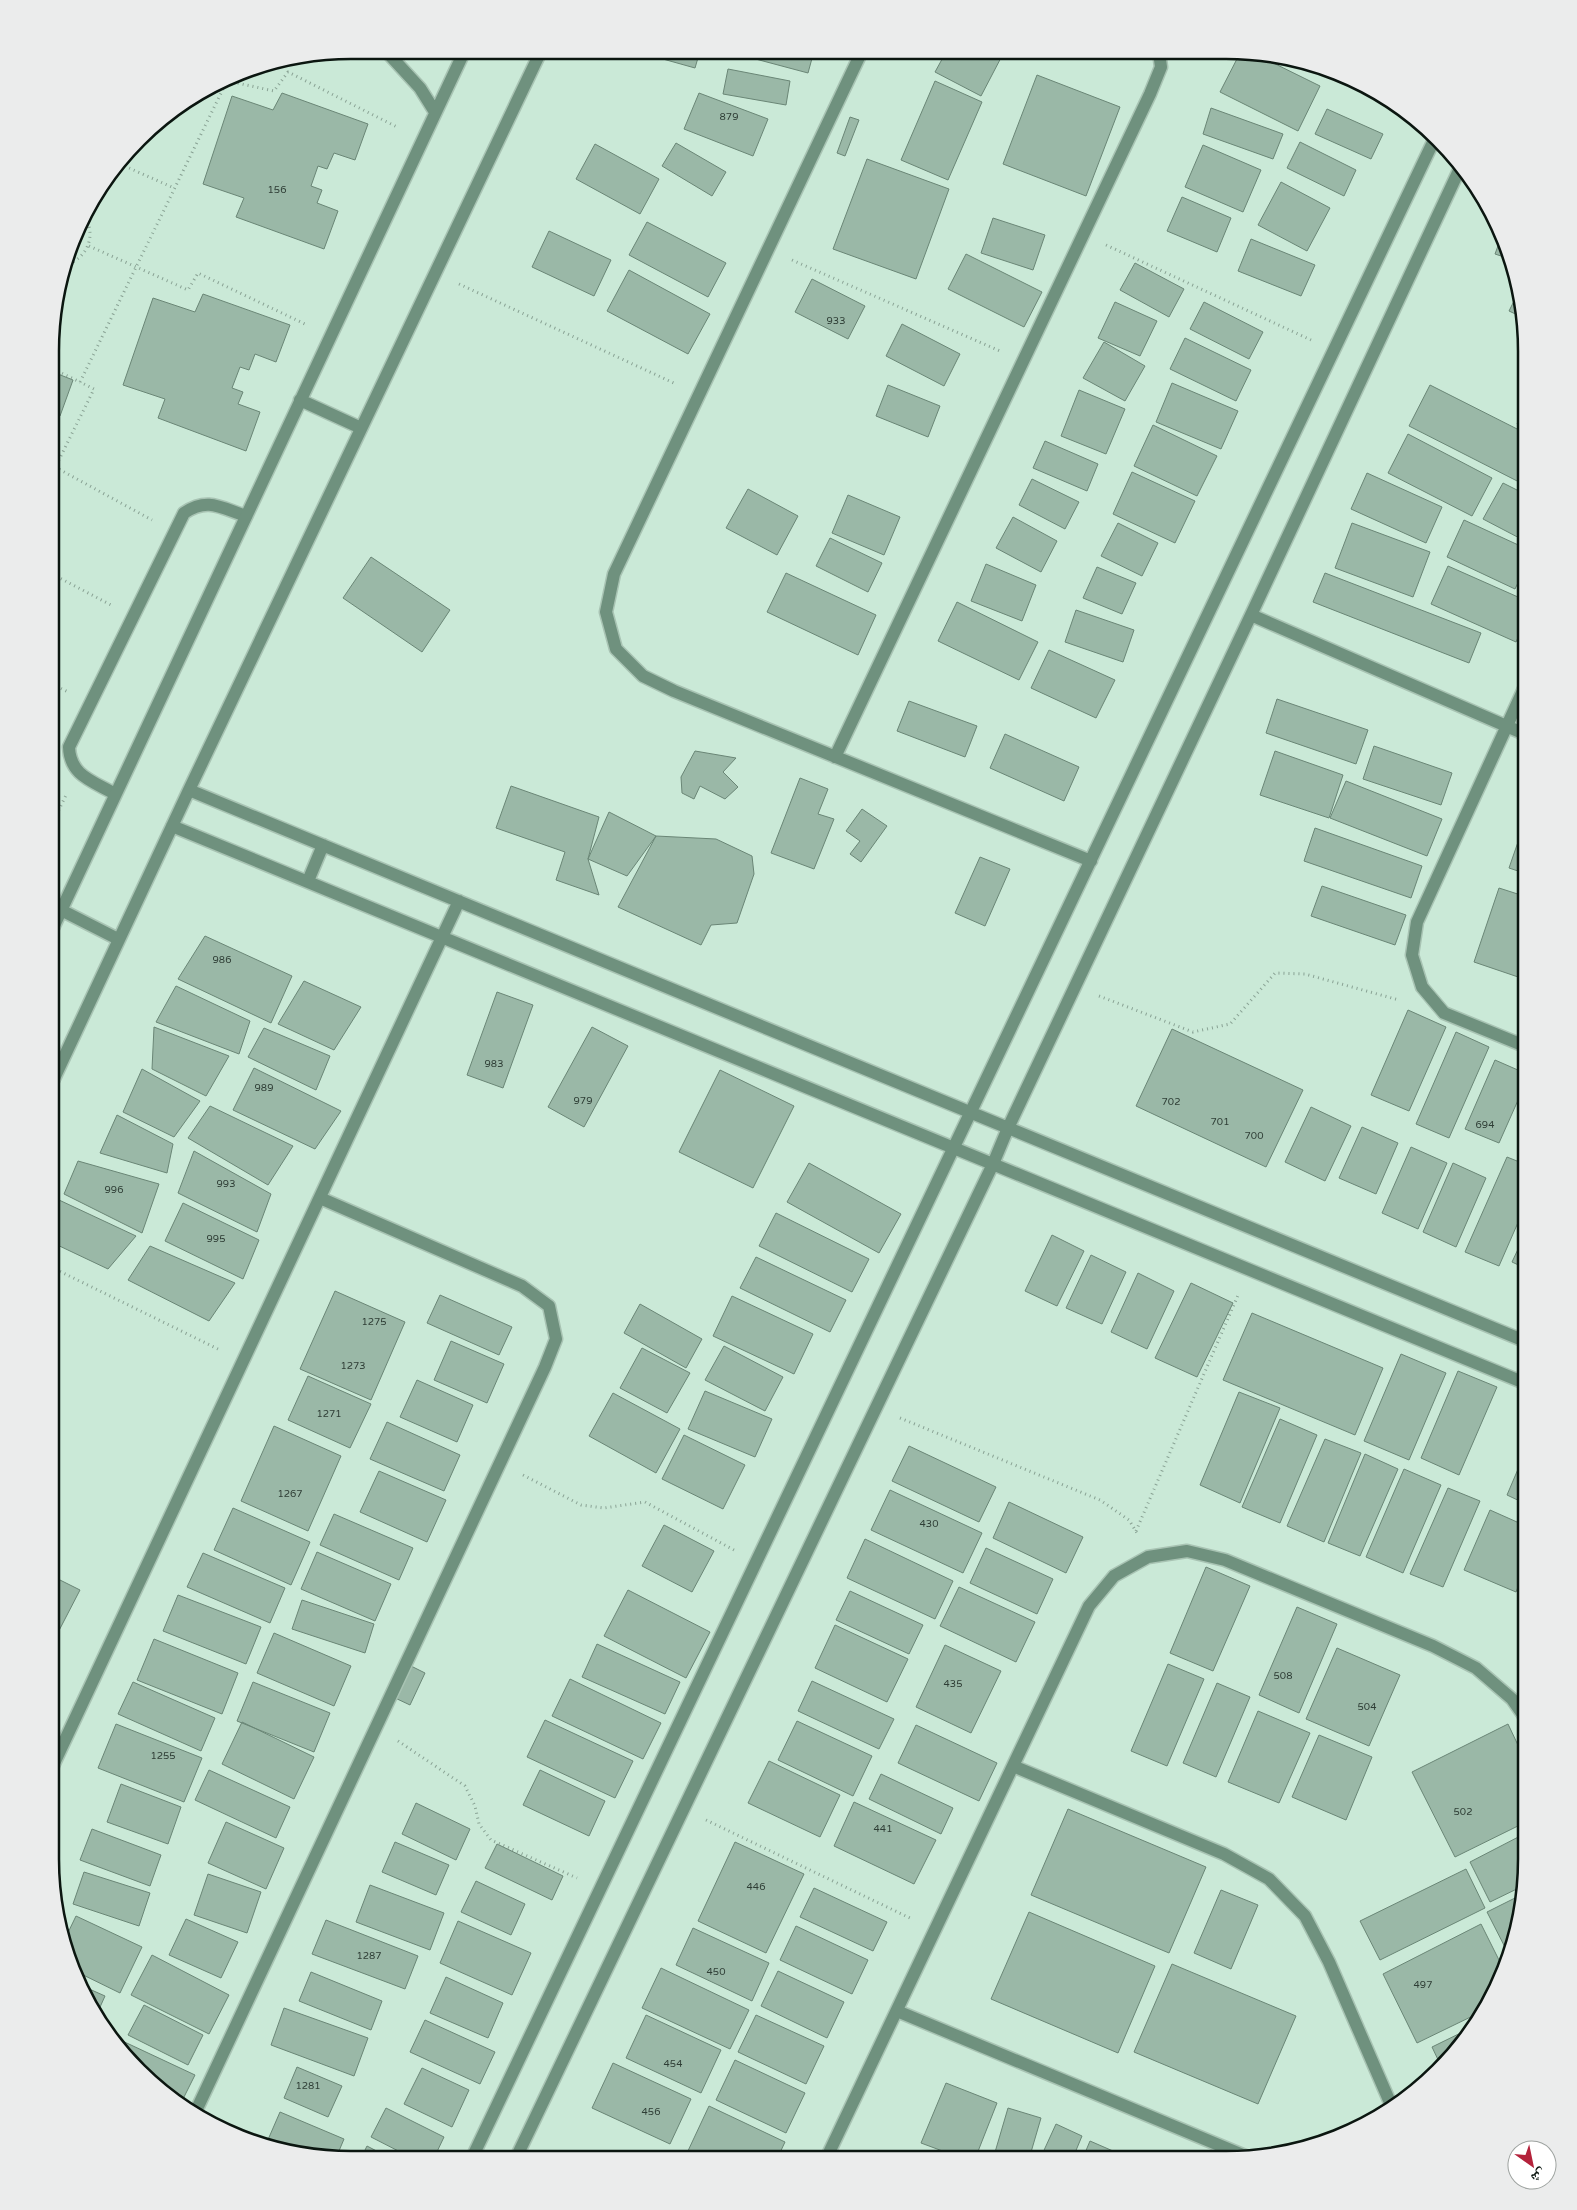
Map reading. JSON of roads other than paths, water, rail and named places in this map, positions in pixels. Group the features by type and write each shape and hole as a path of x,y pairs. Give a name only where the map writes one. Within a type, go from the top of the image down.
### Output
{"street":[{"path":"393,59 413,80 435,112"},
{"path":"59,914 460,59"},
{"path":"59,1068 118,939 537,59"},
{"path":"859,59 614,574 606,612 616,649 643,676 674,691 1091,861"},
{"path":"834,757 1150,94 1161,67 1160,59"},
{"path":"475,2151 1432,143"},
{"path":"519,2151 993,1164 1008,1128 1458,173"},
{"path":"300,400 361,428"},
{"path":"115,794 78,772 69,760 69,747 184,513 196,505 206,504 246,516"},
{"path":"1251,615 1518,731"},
{"path":"1518,701 1417,922 1412,955 1422,987 1444,1013 1518,1043"},
{"path":"189,790 1518,1338"},
{"path":"172,826 442,935 1518,1381"},
{"path":"308,880 323,845"},
{"path":"59,1753 459,901"},
{"path":"61,910 118,939"},
{"path":"198,2108 500,1464 545,1367 556,1338 549,1306 522,1286 320,1198"},
{"path":"830,2151 1089,1606 1114,1576 1148,1556 1187,1551 1225,1560 1433,1646 1476,1668 1512,1699 1518,1708"},
{"path":"1013,1766 1224,1854 1269,1879 1305,1916 1330,1962 1390,2102"},
{"path":"897,2011 1233,2151"}]}
